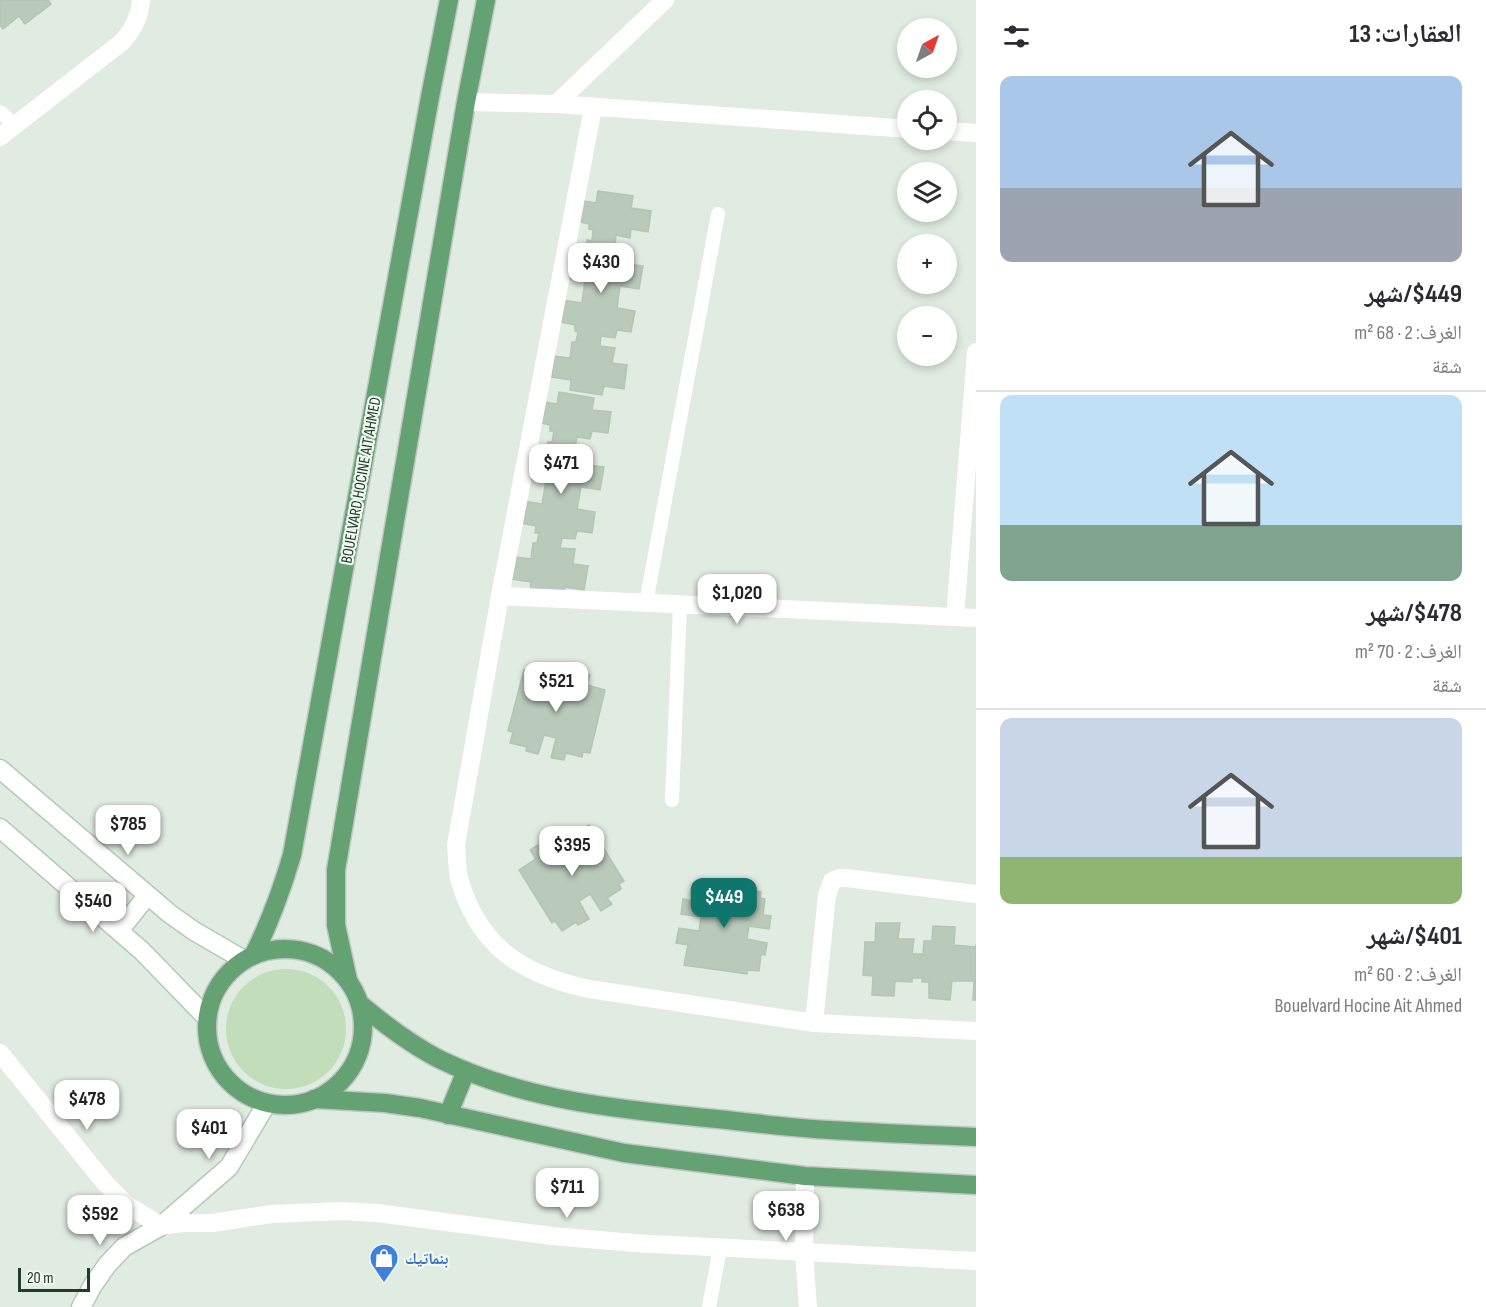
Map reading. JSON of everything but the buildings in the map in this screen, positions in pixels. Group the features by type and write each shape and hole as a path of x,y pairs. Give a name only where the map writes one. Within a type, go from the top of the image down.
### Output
{"main road":[{"name":"BOUELVARD HOCINE AIT AHMED","path":"249,957 266,930 292,855 427,108 449,0"},
{"path":"348,980 326,959 305,951 283,948 249,957 227,972 217,986 206,1017 210,1050 225,1078 251,1098 283,1106 299,1104 314,1100 331,1090 345,1077 356,1061 362,1043 363,1023 360,1004 348,980 336,925 336,870 466,102 486,0"},
{"path":"360,1004 411,1043 466,1071 519,1088 572,1101 625,1110 828,1130 976,1137"},
{"path":"448,1115 466,1071"},
{"path":"314,1100 385,1103 624,1153 805,1176 976,1185"}],"street":[{"path":"0,136 122,42 135,25 141,0"},
{"path":"556,104 665,0"},
{"path":"466,102 556,104 897,128"},
{"path":"594,108 500,596 456,845 459,876 468,905 484,931 505,953 530,971 558,983 814,1023 976,1031"},
{"path":"957,132 976,133"},
{"path":"955,617 976,352"},
{"path":"500,596 976,618"},
{"path":"0,769 147,896 194,931 249,957"},
{"path":"0,828 119,931 206,1017"},
{"path":"814,1023 827,895 832,881 846,878 976,894"},
{"path":"119,931 147,896"},
{"path":"0,1053 105,1183 127,1205 160,1226 212,1223 272,1214 342,1211 377,1213 552,1236 634,1244 976,1261"},
{"path":"81,1307 107,1265 124,1247 160,1226 229,1167 267,1103"},
{"path":"805,1176 804,1253 808,1307"}],"lane":[{"path":"0,112 15,125"},
{"path":"646,603 718,214"},
{"path":"672,800 680,605"},
{"path":"709,1307 720,1248"}],"green space":[{"path":"286,969 309,973 329,986 342,1006 346,1029 342,1052 329,1072 309,1085 286,1089 263,1085 243,1072 230,1052 226,1029 230,1006 243,986 263,973"}],"place":[{"name":"بنماتيك","path":"384,1284"}]}
